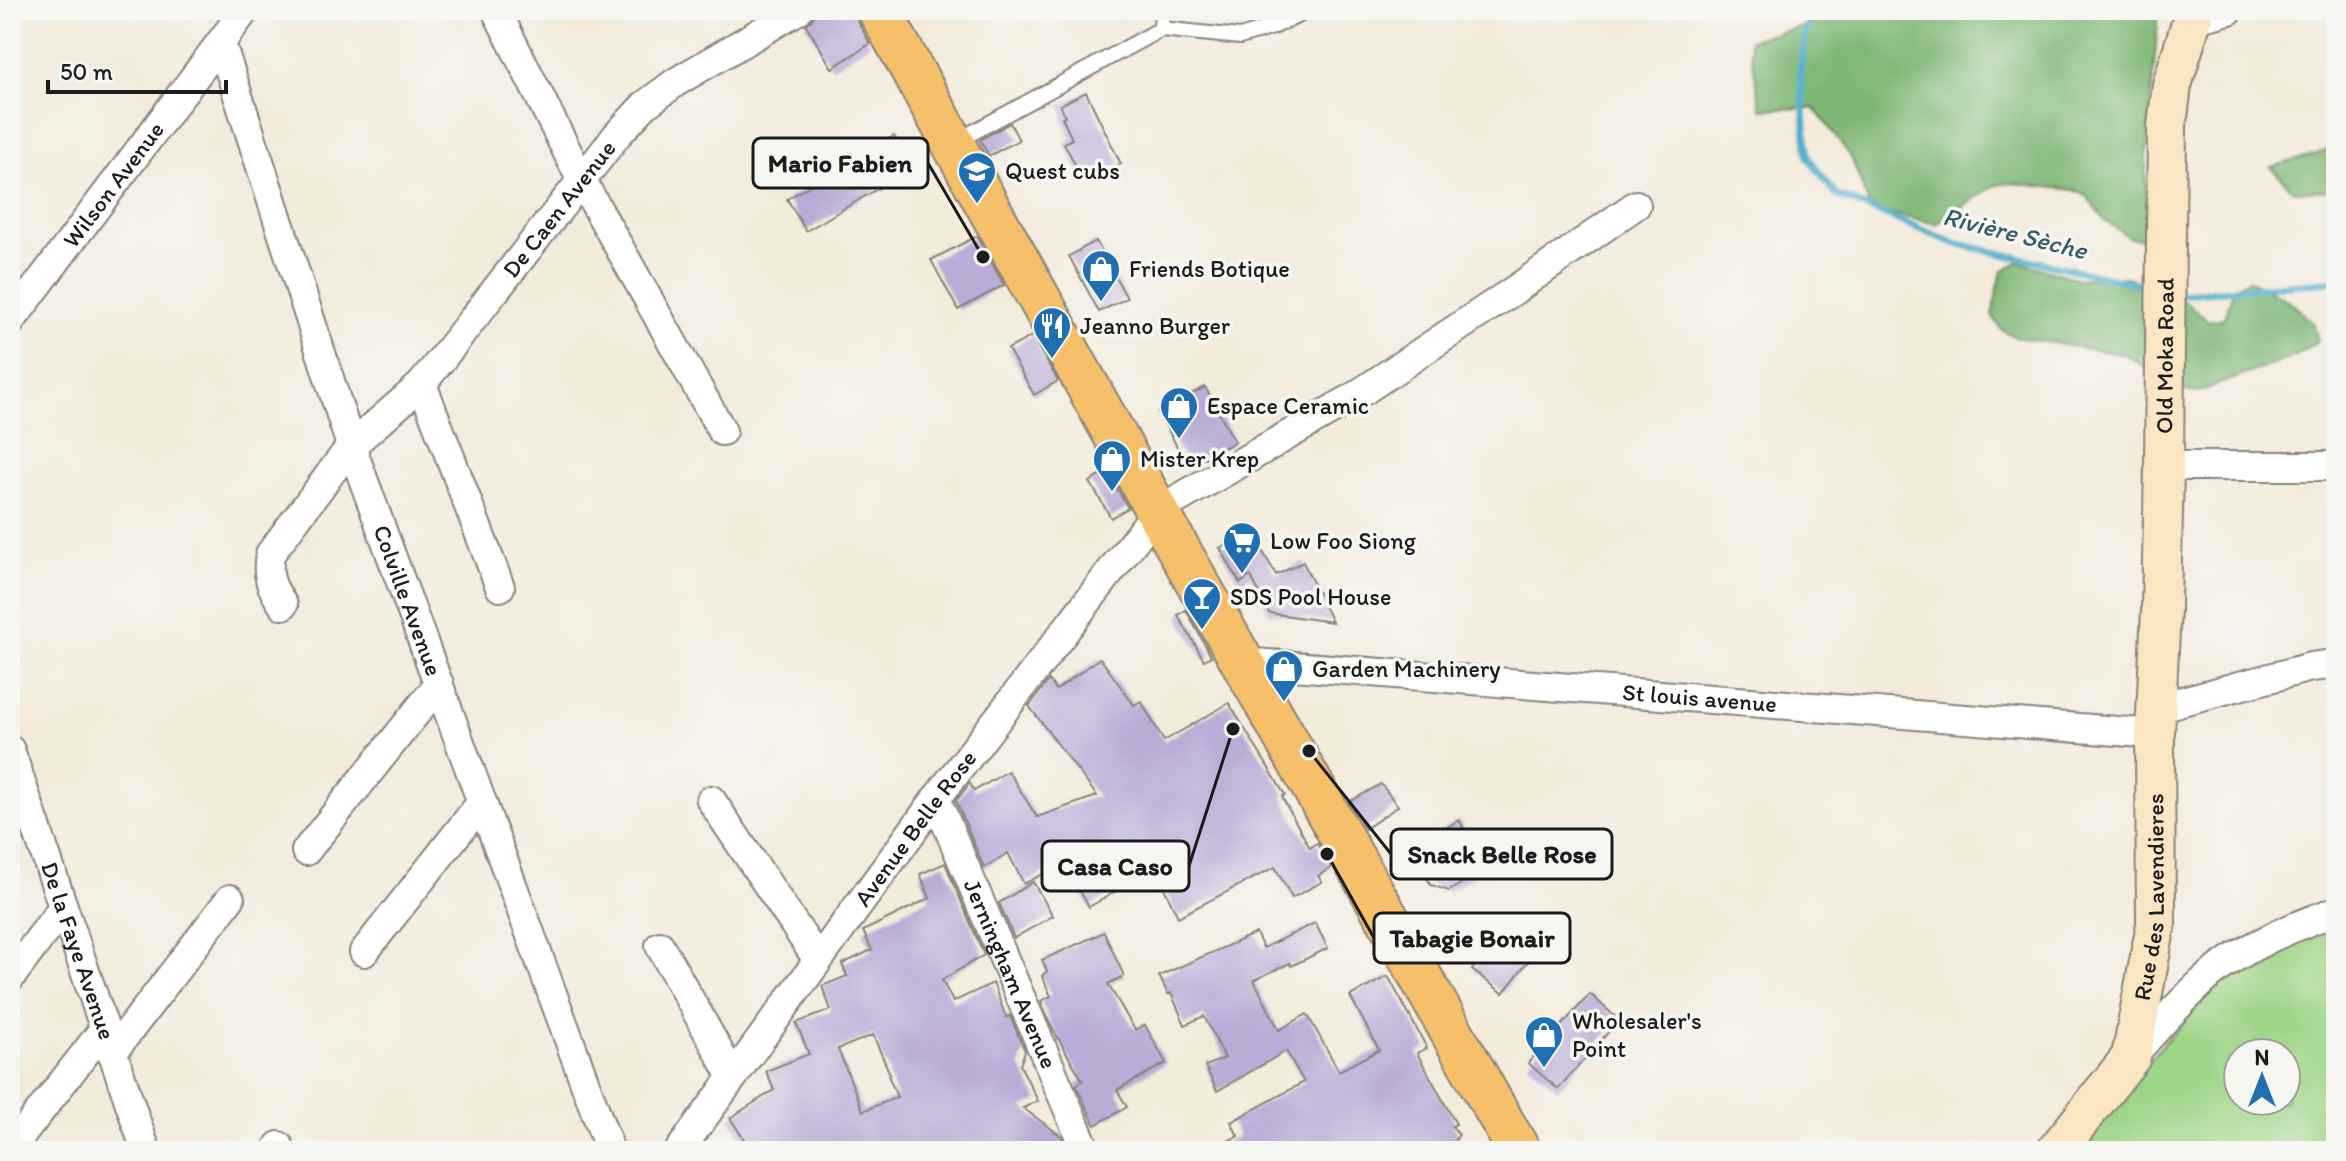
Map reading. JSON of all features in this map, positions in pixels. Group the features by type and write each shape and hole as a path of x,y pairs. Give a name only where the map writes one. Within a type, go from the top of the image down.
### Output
{"main road":[{"path":"879,10 1157,511 1519,1151"}],"street":[{"name":"Wilson Avenue","path":"10,322 245,10"},
{"path":"496,10 582,181 722,431"},
{"name":"De Caen Avenue","path":"283,605 270,586 267,570 270,554 351,446 422,384 617,135 645,105 676,82 798,10"},
{"name":"Old Moka Road","path":"2155,721 2164,466 2167,126 2172,85 2194,15 2229,10"},
{"name":"Colville Avenue","path":"221,43 351,446 610,1151"},
{"path":"1157,511 1354,397 1636,205"},
{"path":"422,384 500,587"},
{"path":"2164,466 2336,466"},
{"name":"Avenue Belle Rose","path":"679,1151 936,799 1157,511"},
{"name":"St louis avenue","path":"1243,662 2155,721 2311,667 2336,664"},
{"path":"306,851 439,684"},
{"name":"Rue des Lavendieres","path":"2131,1057 2156,924 2155,721"},
{"name":"De la Faye Avenue","path":"10,750 146,1151"},
{"name":"Jerningham Avenue","path":"936,799 1086,1151"},
{"path":"711,800 818,960"},
{"path":"364,952 482,802"},
{"path":"10,1150 230,899"},
{"path":"10,978 63,907"},
{"path":"2056,1151 2131,1057 2209,976 2251,949 2298,925 2336,911"},
{"path":"660,946 733,1077"}],"lane":[{"path":"1161,29 1162,10"},
{"path":"953,143 1161,29 1240,37 1273,27 1310,10"}],"green space":[{"path":"1830,10 2159,10 2146,160 2146,239 2130,238 2104,220 2087,196 2074,190 2011,183 1996,185 1936,224 1879,211 1868,203 1851,157 1814,108 1761,109 1749,40 1812,24"},
{"path":"2336,148 2336,190 2293,191 2271,167"},
{"path":"2018,262 2078,279 2127,277 2185,301 2208,321 2224,318 2235,286 2249,280 2291,302 2314,324 2318,341 2293,357 2195,393 2179,389 2126,355 2015,337 2001,329 1992,315 2002,271"},
{"path":"2336,923 2336,1151 2073,1151 2142,1067 2218,985 2245,965"}],"building":[{"path":"816,10 855,10 870,44 832,68 806,25"},
{"path":"1086,92 1121,164 1084,182 1064,143 1072,139 1060,105"},
{"path":"1010,123 1019,140 989,156 980,140"},
{"path":"894,136 913,168 806,231 787,199"},
{"path":"977,236 1004,285 958,310 931,260"},
{"path":"1096,241 1127,298 1099,312 1069,256"},
{"path":"1032,336 1058,381 1034,395 1008,349"},
{"path":"1205,387 1235,442 1188,467 1158,412"},
{"name":"Mister Krep","path":"1107,471 1128,508 1111,518 1090,482"},
{"path":"1251,531 1276,575 1303,562 1332,622 1269,613 1251,576 1240,583 1220,548"},
{"path":"1186,610 1211,656 1204,660 1178,615"},
{"path":"1100,658 1134,705 1141,701 1164,741 1229,703 1285,795 1282,797 1310,848 1317,843 1331,868 1318,876 1322,882 1292,898 1275,867 1178,917 1155,869 1089,907 1064,863 1024,884 1008,853 984,868 956,801 970,783 974,791 1008,771 1037,817 1097,796 1029,706 1049,680 1056,690"},
{"path":"1381,784 1398,806 1365,829 1349,802"},
{"path":"1459,820 1487,868 1449,891 1431,885 1410,849"},
{"path":"945,863 984,955 942,980 953,1002 993,983 1006,1017 1010,1016 1025,1051 1020,1065 1038,1101 1023,1108 1061,1136 1064,1142 1048,1151 752,1151 730,1118 774,1090 766,1071 809,1054 796,1023 831,1010 822,986 847,976 842,964 872,950 863,931 930,898 920,874","holes":["873,1035 897,1097 863,1111 838,1049"]},
{"path":"1033,882 1053,916 1014,938 999,903"},
{"path":"1514,916 1545,940 1503,993 1472,970"},
{"path":"1315,923 1328,948 1254,980 1279,1030 1307,1014 1339,1071 1379,1050 1350,996 1388,976 1427,1048 1417,1053 1456,1124 1452,1126 1459,1135 1446,1151 1208,1151 1238,1136 1231,1122 1304,1082 1286,1051 1217,1091 1205,1066 1225,1058 1204,1016 1185,1025 1171,993 1168,994 1159,976 1256,933 1263,948"},
{"path":"1104,932 1124,976 1108,984 1135,1030 1145,1025 1166,1063 1117,1090 1127,1107 1095,1125 1076,1085 1083,1081 1051,1026 1041,1001 1051,996 1042,976 1047,971 1042,960"},
{"path":"1590,994 1619,1020 1558,1089 1528,1063"}],"waterway":[{"name":"Rivière Sèche","path":"1813,10 1806,28 1800,70 1808,157 1836,195 1954,243 2155,288"},
{"name":"Rivière Sèche","path":"2175,293 2336,281"}],"place":[{"name":"Quest cubs","path":"977,205"},
{"name":"Mario Fabien","path":"983,257"},
{"name":"Friends Botique","path":"1101,303"},
{"name":"Jeanno Burger","path":"1052,360"},
{"name":"Espace Ceramic","path":"1179,440"},
{"name":"Mister Krep","path":"1112,493"},
{"name":"Low Foo Siong","path":"1242,575"},
{"name":"SDS Pool House","path":"1202,631"},
{"name":"Garden Machinery","path":"1284,703"},
{"name":"Casa Caso","path":"1233,729"},
{"name":"Snack Belle Rose","path":"1309,751"},
{"name":"Tabagie Bonair","path":"1327,854"},
{"name":"Wholesaler's Point","path":"1544,1069"}]}
